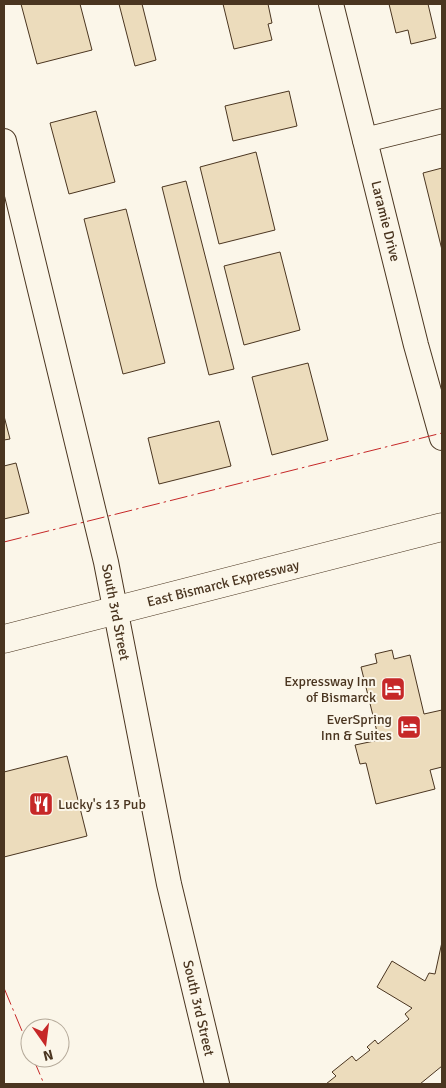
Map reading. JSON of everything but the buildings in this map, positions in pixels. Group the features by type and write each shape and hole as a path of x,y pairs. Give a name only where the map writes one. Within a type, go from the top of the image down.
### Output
{"main road":[{"name":"East Bismarck Expressway","path":"4,639 442,527"}],"street":[{"name":"Laramie Drive","path":"331,4 416,345 442,438"},
{"path":"365,140 442,121"},
{"name":"South 3rd Street","path":"4,141 106,562 169,884 217,1084"}],"power":[{"path":"4,542 442,433"},
{"path":"4,988 20,1026"},
{"path":"37,1068 44,1084"}],"place":[{"name":"Expressway Inn of Bismarck","path":"393,689"},
{"name":"EverSpring Inn & Suites","path":"409,727"},
{"name":"Lucky's 13 Pub","path":"41,804"}]}
